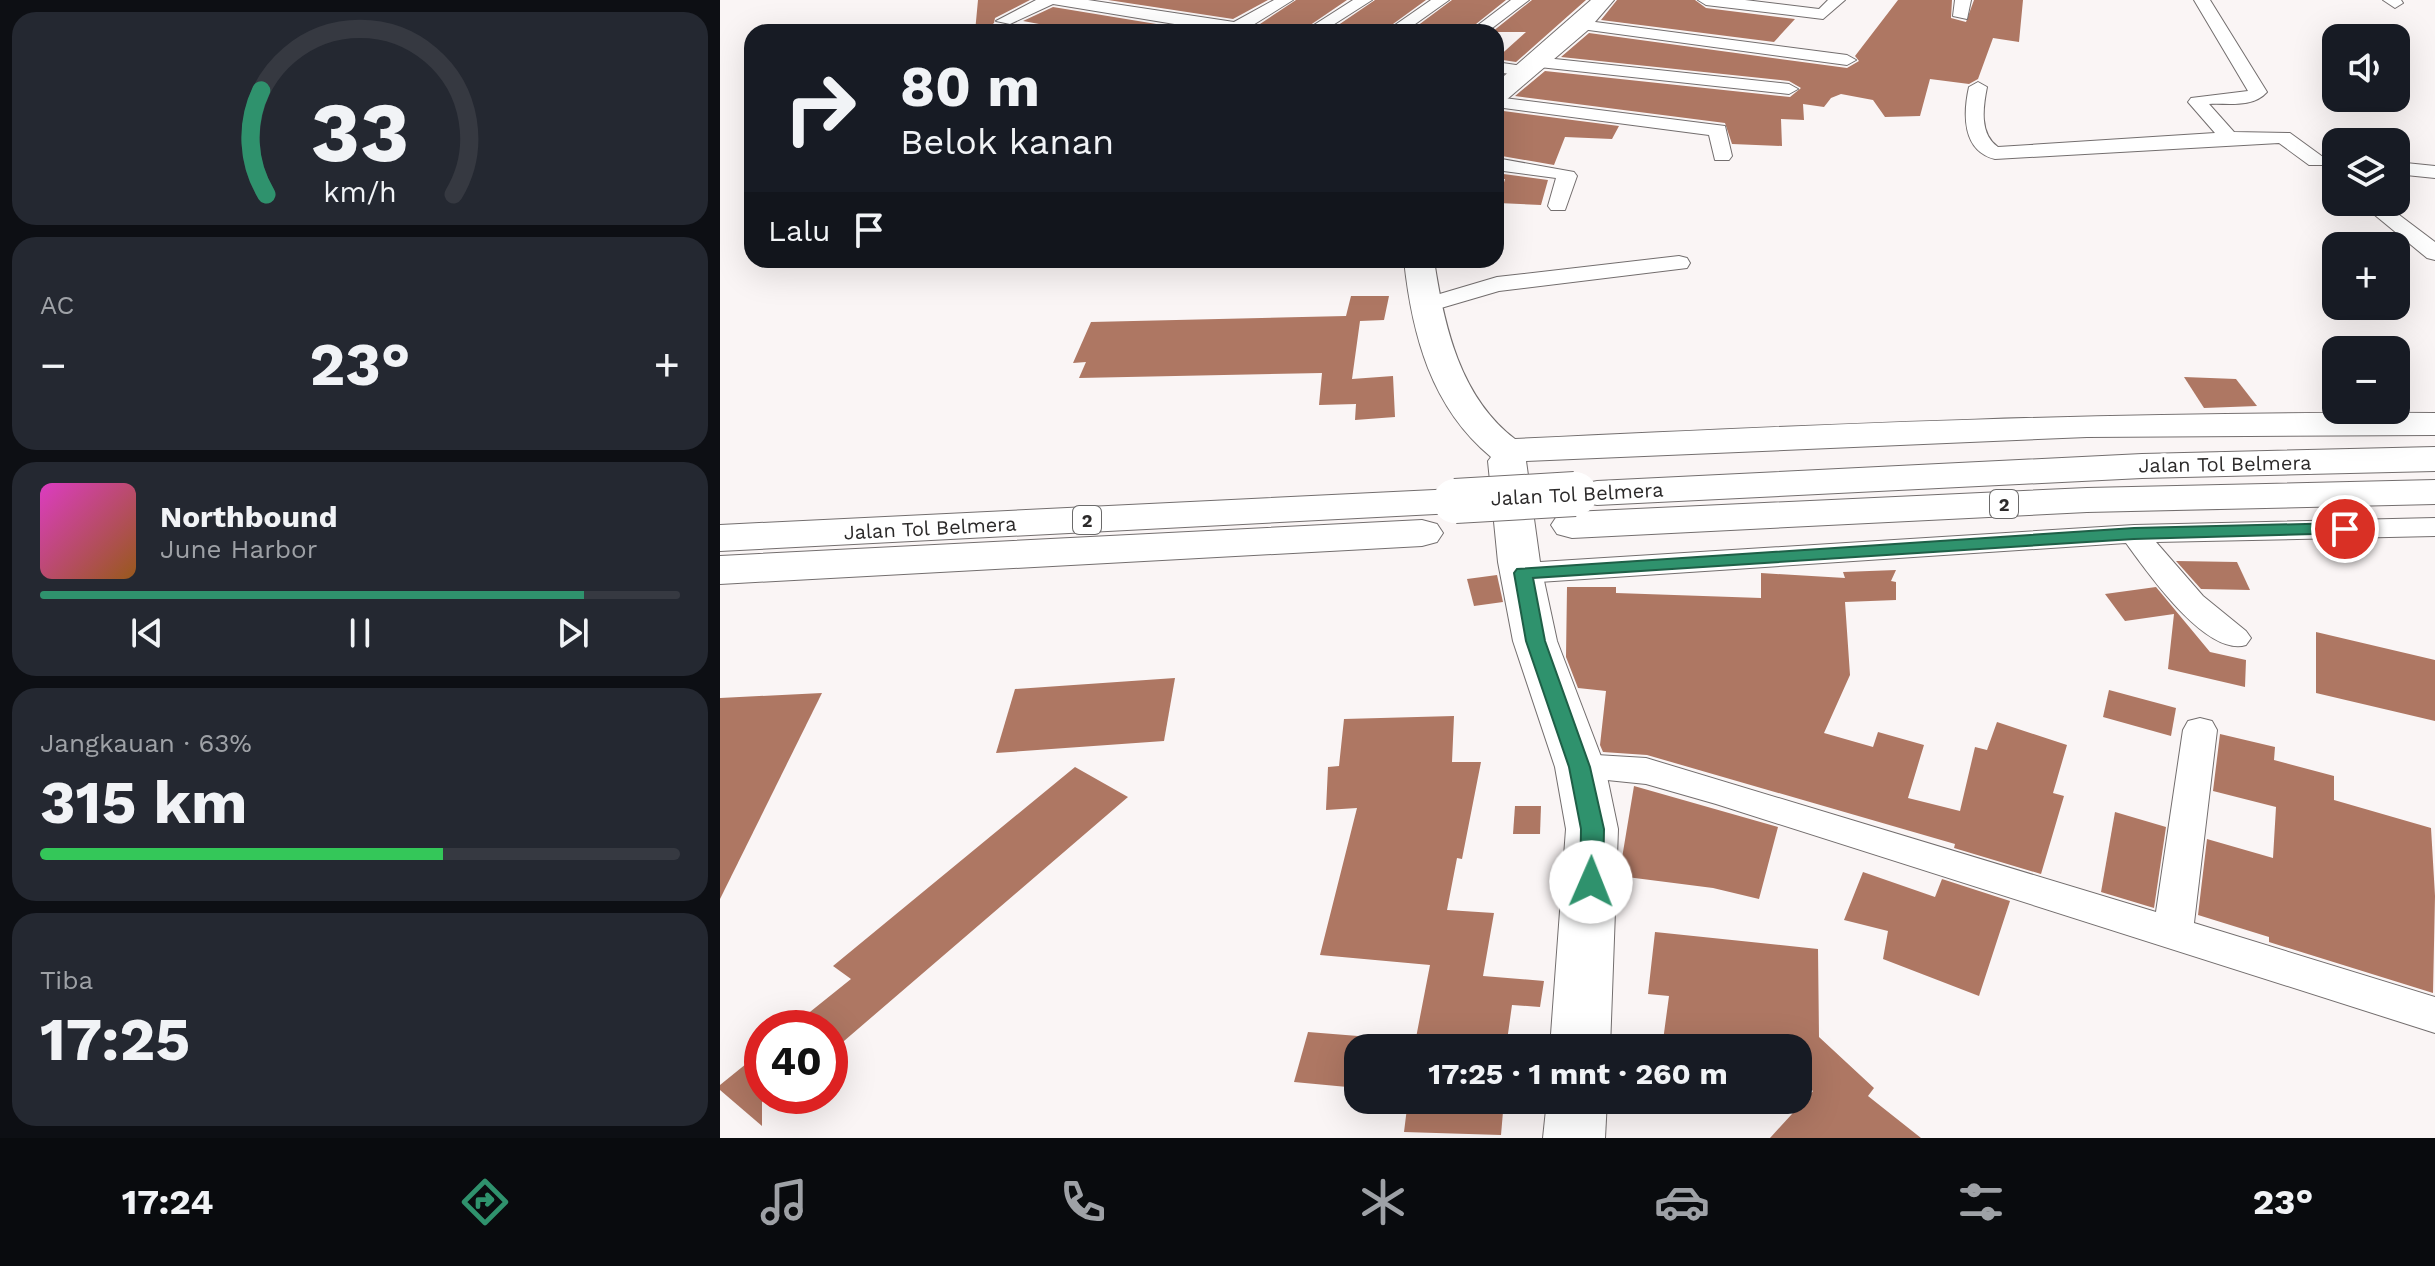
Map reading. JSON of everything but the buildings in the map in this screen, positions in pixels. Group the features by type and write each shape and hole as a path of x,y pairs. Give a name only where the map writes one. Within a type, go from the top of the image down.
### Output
{"highway":[{"name":"Jalan Tol Belmera","path":"720,538 1454,516 1574,510 2142,466 2435,459"},
{"name":"Jalan Tol Belmera","path":"1574,510 2435,492"},
{"name":"Jalan Tol Belmera","path":"720,570 1454,516"}],"street":[{"path":"1004,21 1049,0"},
{"path":"1057,0 1202,24"},
{"path":"1086,20 1127,0"},
{"path":"1243,24 1285,0"},
{"path":"1324,24 1364,0"},
{"path":"1405,24 1441,0"},
{"path":"1488,24 1521,0"},
{"path":"1504,91 1580,25 1603,0"},
{"path":"1706,0 1823,14 1837,0"},
{"path":"2202,0 2258,92 2251,97 2206,98 2197,102 2229,138"},
{"path":"1161,24 1196,6"},
{"path":"1580,25 1847,60"},
{"path":"1504,67 1789,89"},
{"path":"1978,87 1973,107 1979,135 1984,147 1995,153 2283,137 2322,160"},
{"path":"1504,100 1718,130 1722,156"},
{"path":"1504,165 1567,176 1558,206"},
{"path":"2410,169 2435,172"},
{"path":"2387,216 2435,253"},
{"path":"1424,306 1497,284 1679,263"},
{"path":"1420,268 1424,306 1446,368 1474,424 1506,451 1521,568 1535,641 1580,767 1592,829 1581,1034"},
{"path":"1506,451 1988,428 2272,422 2435,424"},
{"path":"1521,568 2134,534 2435,527"},
{"path":"2134,534 2179,593 2207,620 2235,638"},
{"path":"2173,931 2200,730"},
{"path":"1580,767 1646,771 2173,931 2435,1015"},
{"path":"1574,1138 1576,1114"}],"route":[{"path":"1591,882 1592,829 1580,767 1535,641 1523,573 2134,534 2345,529"}]}
